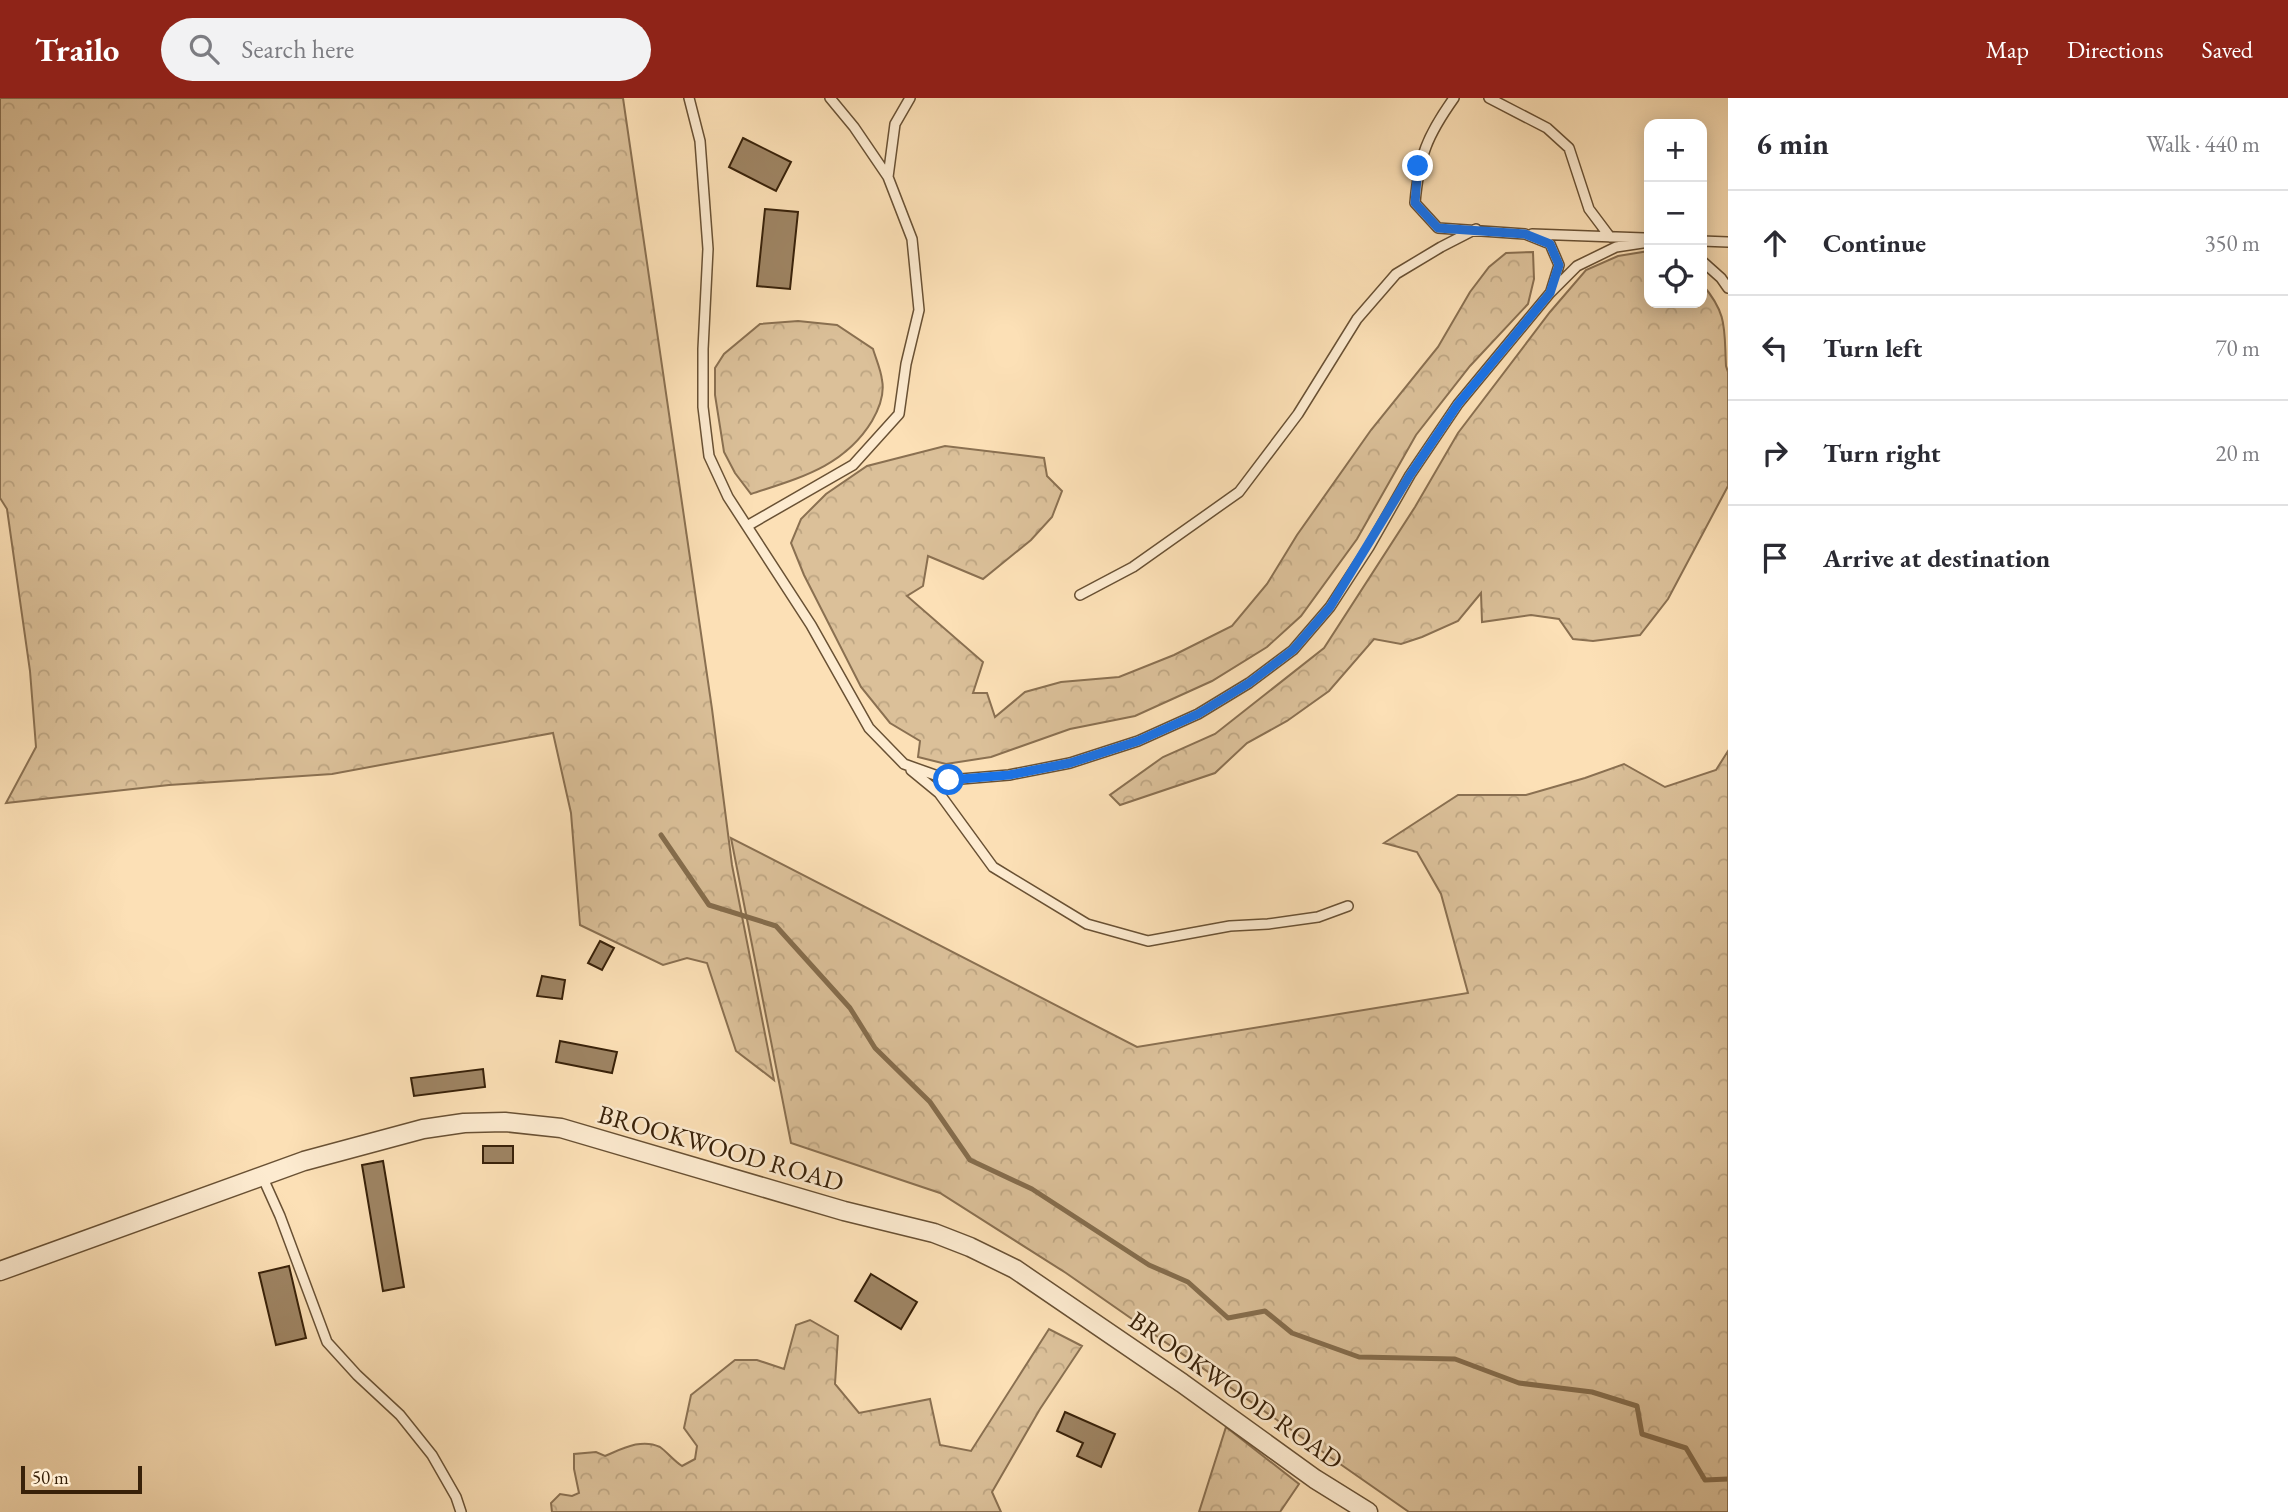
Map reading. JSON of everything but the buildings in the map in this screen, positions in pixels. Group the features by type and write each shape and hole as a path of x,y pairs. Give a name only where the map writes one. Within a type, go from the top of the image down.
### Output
{"street":[{"name":"BROOKWOOD ROAD","path":"0,1271 304,1161 423,1129 464,1123 505,1122 561,1128 844,1211 934,1233 970,1247 1015,1269 1182,1383 1315,1479 1368,1512"}],"lane":[{"path":"689,98 700,141 708,249 703,407 709,456 728,497 811,625 869,728 904,764 939,793 993,867 1087,924 1148,941 1230,926 1318,918 1348,906"},
{"path":"747,526 853,465 899,414 906,364 919,310 912,239 888,177 830,98"},
{"path":"888,177 895,124 910,98"},
{"path":"1454,98 1434,126 1418,166 1415,203 1438,228 1644,240"},
{"path":"1489,98 1547,128 1569,148 1589,209 1610,237"},
{"path":"1080,594 1133,567 1239,492 1298,414 1357,319 1396,274 1476,229"},
{"path":"1525,234 1550,244 1559,265 1550,293"},
{"path":"904,764 949,780 1009,775 1070,763 1138,741 1198,714 1249,683 1293,650 1330,607 1410,475 1458,404 1550,293 1577,266 1616,247 1644,241"},
{"path":"1707,241 1728,242"},
{"path":"1707,265 1728,288"},
{"path":"262,1176 280,1216 327,1342 357,1375 400,1415 432,1455 456,1497 461,1512"}],"green space":[{"path":"0,98 623,98 712,709 732,865 774,1080 736,1051 707,963 687,958 663,965 580,925 571,813 553,733 332,774 169,785 6,803 36,747 30,671 7,509 0,498"},
{"path":"1533,252 1534,279 1528,304 1470,366 1416,435 1357,539 1301,616 1267,647 1212,681 1135,716 1070,729 991,757 946,764 918,757 920,741 890,723 861,687 804,575 791,543 801,519 826,494 867,466 945,446 1044,458 1047,476 1062,491 1052,517 1031,540 983,579 928,556 923,586 907,596 983,662 973,693 987,693 995,717 1025,692 1061,682 1119,677 1174,655 1232,626 1267,584 1297,535 1371,430 1438,347 1470,292 1489,267 1506,253"},
{"path":"1644,252 1644,308 1707,308 1707,291 1723,322 1728,372 1728,486 1668,599 1640,635 1593,641 1573,639 1559,619 1531,615 1482,622 1481,593 1458,621 1422,637 1401,644 1374,639 1329,691 1287,721 1247,743 1215,773 1120,805 1110,795 1163,757 1215,734 1324,648 1415,507 1458,433 1550,312 1586,270 1618,256"},
{"path":"798,321 837,325 873,349 881,376 881,402 861,437 834,460 803,476 751,494 735,473 724,452 715,395 715,368 724,354 760,324"},
{"path":"1728,751 1728,1512 1409,1512 1066,1273 940,1193 791,1143 731,838 1137,1047 1468,993 1441,894 1417,852 1384,843 1458,795 1526,795 1624,764 1665,787 1716,770"},
{"path":"810,1320 838,1336 835,1384 859,1413 930,1399 940,1445 971,1451 1049,1329 1082,1346 1040,1409 992,1492 1001,1512 552,1512 551,1503 560,1494 572,1496 579,1493 574,1454 596,1452 605,1456 646,1444 660,1447 682,1466 695,1459 697,1446 684,1428 691,1395 735,1360 757,1360 784,1369 796,1325"},
{"path":"1226,1427 1299,1484 1280,1512 1199,1512"}],"waterway":[{"path":"661,835 709,905 776,926 850,1008 875,1048 930,1102 970,1160 1032,1189 1149,1265 1188,1282 1228,1318 1265,1311 1292,1333 1359,1357 1455,1359 1519,1383 1592,1392 1637,1406 1642,1434 1686,1448 1705,1480 1728,1479"}],"route":[{"path":"949,780 1009,775 1070,763 1138,741 1198,714 1249,683 1293,650 1330,607 1410,475 1458,404 1550,293 1559,265 1550,244 1525,234 1438,228 1415,203 1418,166"}]}
